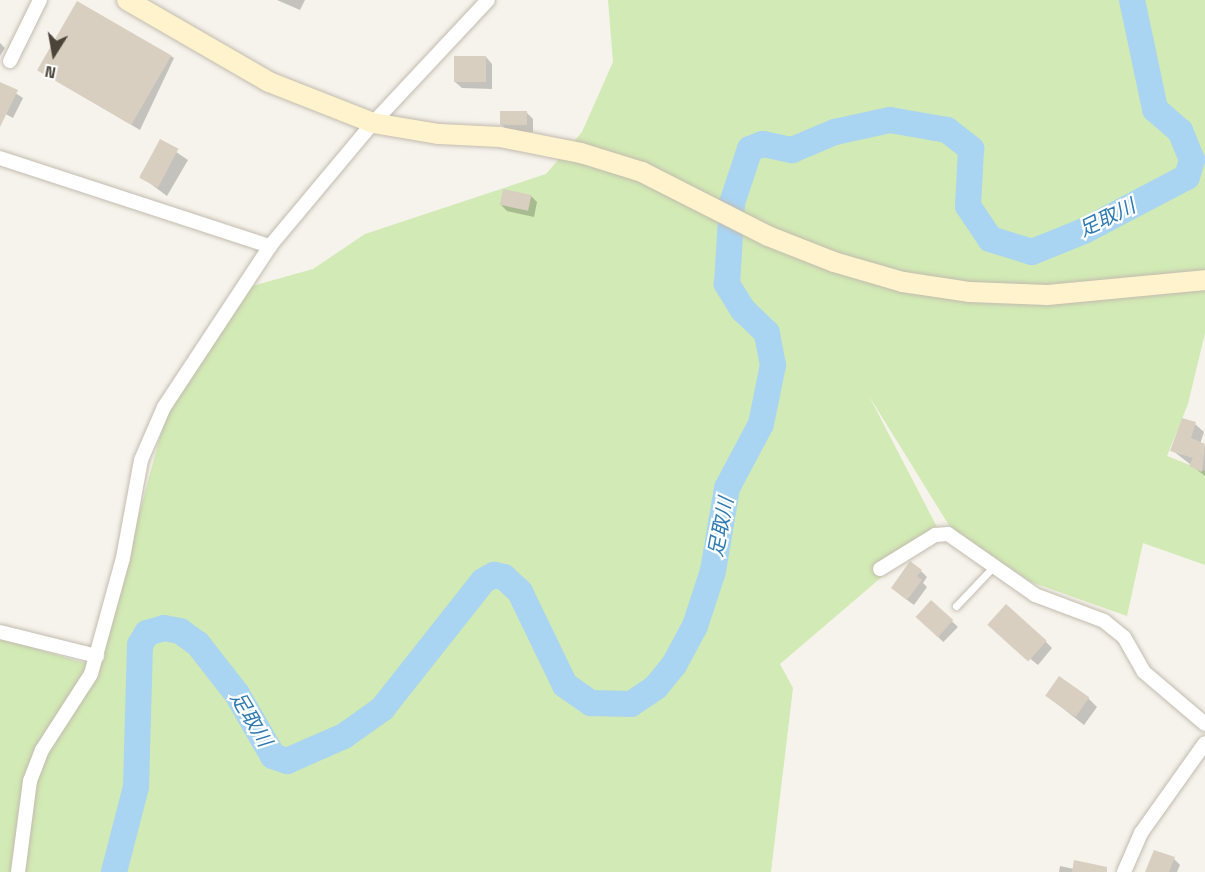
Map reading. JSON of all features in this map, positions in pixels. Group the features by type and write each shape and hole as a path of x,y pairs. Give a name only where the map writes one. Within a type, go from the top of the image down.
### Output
{"street":[{"path":"10,61 40,0"},
{"path":"127,0 269,82 373,123 439,134 500,137 581,153 642,172 768,236 834,262 903,282 970,292 1047,295 1205,280"},
{"path":"18,872 30,781 42,750 91,674 123,558 141,460 164,407 270,246 373,123 488,0"},
{"path":"0,158 270,246"},
{"path":"880,569 935,535 948,534 1035,594 1104,621 1124,637 1144,672 1205,724"},
{"path":"0,632 97,656"},
{"path":"1124,872 1141,833 1205,743"}],"lane":[{"path":"956,606 994,566"}],"green space":[{"path":"608,0 1205,0 1205,333 1188,404 1167,456 1205,471 1205,565 1143,543 1127,616 1031,582 950,527 869,396 938,529 780,664 793,688 771,872 0,872 0,638 98,667 165,418 249,287 313,269 365,234 546,174 582,132 613,62"}],"building":[{"path":"77,1 171,55 131,125 37,70"},
{"path":"454,56 486,56 486,82 454,82"},
{"path":"0,82 18,90 0,127"},
{"path":"500,111 527,111 527,125 500,125"},
{"path":"160,139 179,149 158,188 139,178"},
{"path":"503,189 531,195 528,211 500,205"},
{"path":"1182,418 1196,422 1191,438 1205,444 1202,472 1189,466 1193,458 1170,451"},
{"path":"910,561 922,570 917,576 922,580 907,600 891,588"},
{"path":"931,600 953,620 938,637 916,617"},
{"path":"1006,604 1047,641 1028,662 987,625"},
{"path":"1059,676 1089,697 1076,717 1045,696"},
{"path":"1154,850 1175,857 1169,872 1145,872"},
{"path":"1074,860 1107,867 1107,872 1072,872"}],"waterway":[{"name":"足取川","path":"114,872 136,787 140,645 147,633 164,628 180,631 198,644 237,694 273,756 287,761 344,736 382,709 483,581 494,575 504,577 520,592 565,685 591,703 631,704 656,687 674,665 695,626 713,571 727,488 761,424 773,365 767,333 743,310 727,284 732,203 750,149 763,144 792,150 835,132 890,120 947,130 971,149 968,206 990,239 1032,252 1084,231 1187,177 1192,160 1180,131 1155,109 1132,0"}]}
